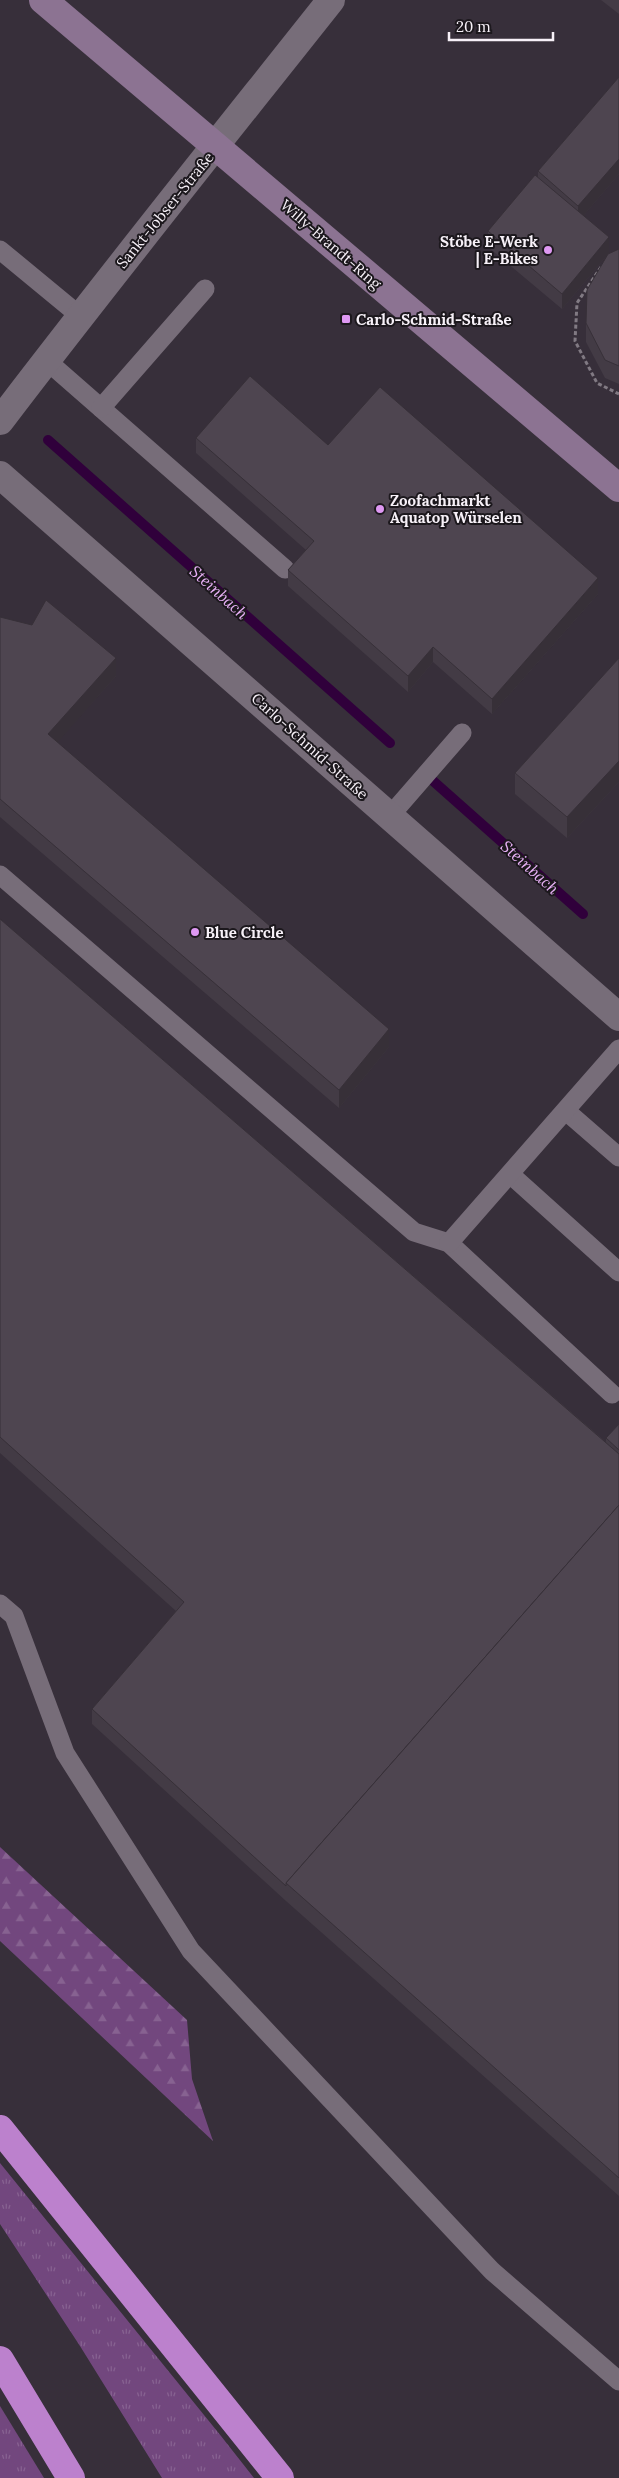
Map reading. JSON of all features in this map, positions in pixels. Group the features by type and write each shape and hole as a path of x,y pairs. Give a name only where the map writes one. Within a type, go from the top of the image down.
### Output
{"highway":[{"path":"0,2128 280,2478"},
{"path":"0,2360 71,2478"}],"street":[{"name":"Willy-Brandt-Ring","path":"43,0 619,488"},
{"name":"Sankt-Jobser-Straße","path":"0,421 80,316 332,0"},
{"name":"Carlo-Schmid-Straße","path":"0,475 619,1017"}],"lane":[{"path":"0,250 80,316"},
{"path":"101,408 204,288"},
{"path":"46,360 285,569"},
{"path":"389,816 462,733"},
{"path":"0,875 414,1232 448,1243 612,1394"},
{"path":"448,1243 619,1049"},
{"path":"566,1111 619,1157"},
{"path":"510,1174 619,1272"},
{"path":"0,1604 14,1616 65,1753 191,1951 492,2271 619,2381"}],"path":[{"path":"604,262 576,303 575,341 596,383 619,394"}],"green space":[{"path":"0,1847 187,2020 192,2079 213,2141 0,1941"},
{"path":"0,2163 254,2478 162,2478 80,2346 0,2224"},
{"path":"0,2406 44,2478 0,2478"}],"building":[{"path":"619,77 619,159 578,206 538,171"},
{"name":"Stöbe E-Werk | E-Bikes","path":"535,175 609,237 562,294 488,231"},
{"path":"619,249 619,366 605,360 586,323 587,290 608,254"},
{"name":"Zoofachmarkt Aquatop Würselen","path":"250,376 328,445 380,387 598,578 492,699 433,647 408,676 288,570 314,541 196,438"},
{"name":"Blue Circle","path":"46,600 116,658 48,734 389,1029 339,1090 0,799 0,617 32,625"},
{"path":"619,658 619,761 567,817 515,773"},
{"path":"0,919 619,1454 619,1505 286,1883 286,1886 92,1709 184,1602 0,1437"},
{"path":"619,1424 619,1450 606,1438"},
{"path":"619,1505 619,2178 286,1883"}],"waterway":[{"name":"Steinbach","path":"48,440 390,743"},
{"name":"Steinbach","path":"432,780 583,914"}],"place":[{"name":"Stöbe E-Werk | E-Bikes","path":"548,250"},
{"name":"Carlo-Schmid-Straße","path":"346,319"},
{"name":"Zoofachmarkt Aquatop Würselen","path":"380,509"},
{"name":"Blue Circle","path":"195,932"}]}
